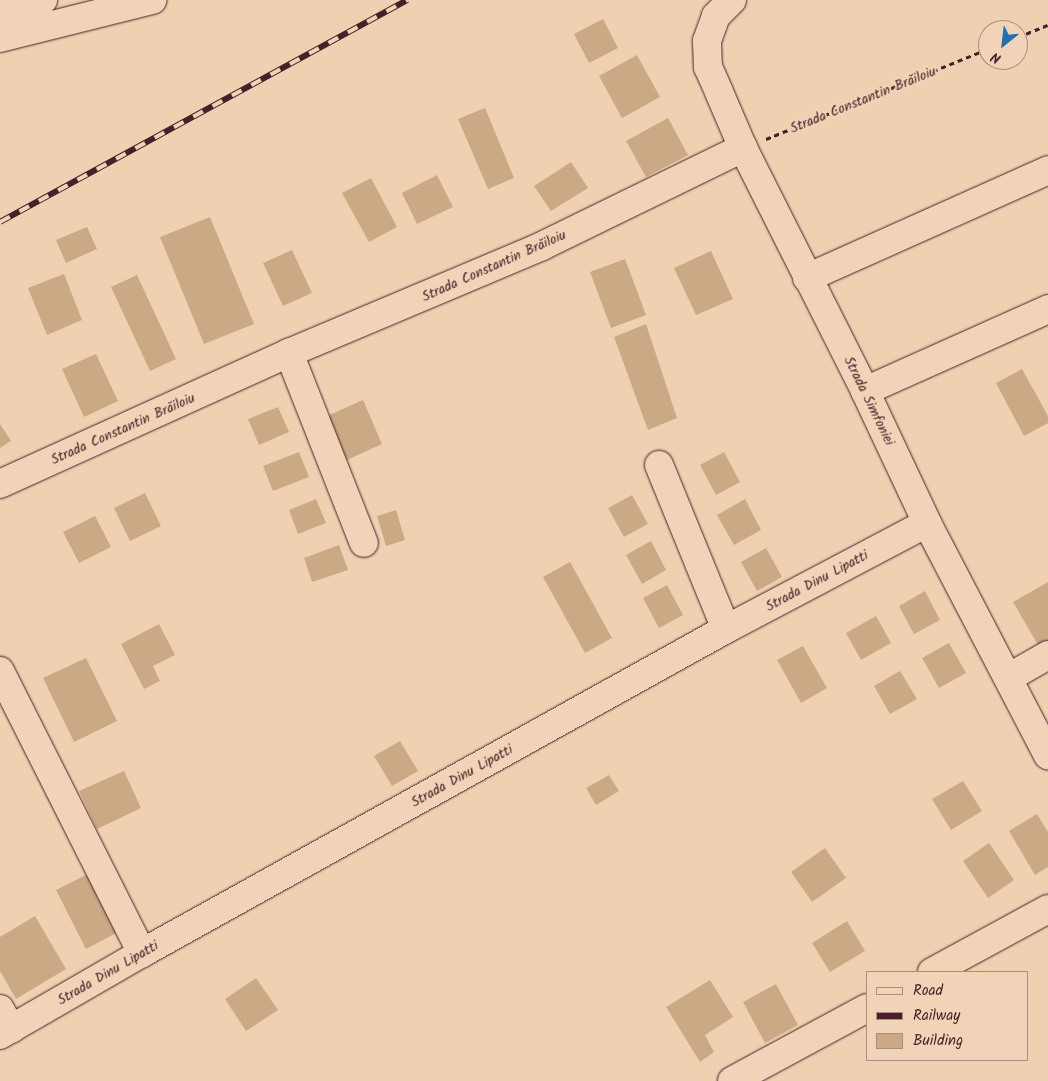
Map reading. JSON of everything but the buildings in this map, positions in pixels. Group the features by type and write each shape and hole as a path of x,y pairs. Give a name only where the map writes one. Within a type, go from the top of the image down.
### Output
{"street":[{"path":"0,13 43,0"},
{"path":"0,38 152,0"},
{"name":"Strada Simfoniei","path":"732,0 716,16 707,41 708,67 743,148 865,391 927,522 1048,755"},
{"name":"Strada Constantin Brăiloiu","path":"0,484 289,353 542,246 743,148"},
{"path":"807,278 1048,170"},
{"path":"865,391 1048,309"},
{"path":"289,353 364,543"},
{"path":"659,465 726,629"},
{"name":"Strada Dinu Lipatti","path":"4,1024 142,953 726,629 927,522"},
{"path":"1008,678 1048,655"},
{"path":"0,671 142,953"},
{"path":"934,971 1048,910"},
{"path":"732,1081 866,1009"}],"path":[{"path":"1028,33 1048,25"},
{"name":"Strada Constantin Brăiloiu","path":"743,148 978,53"}],"railway":[{"path":"0,222 407,0"}]}
